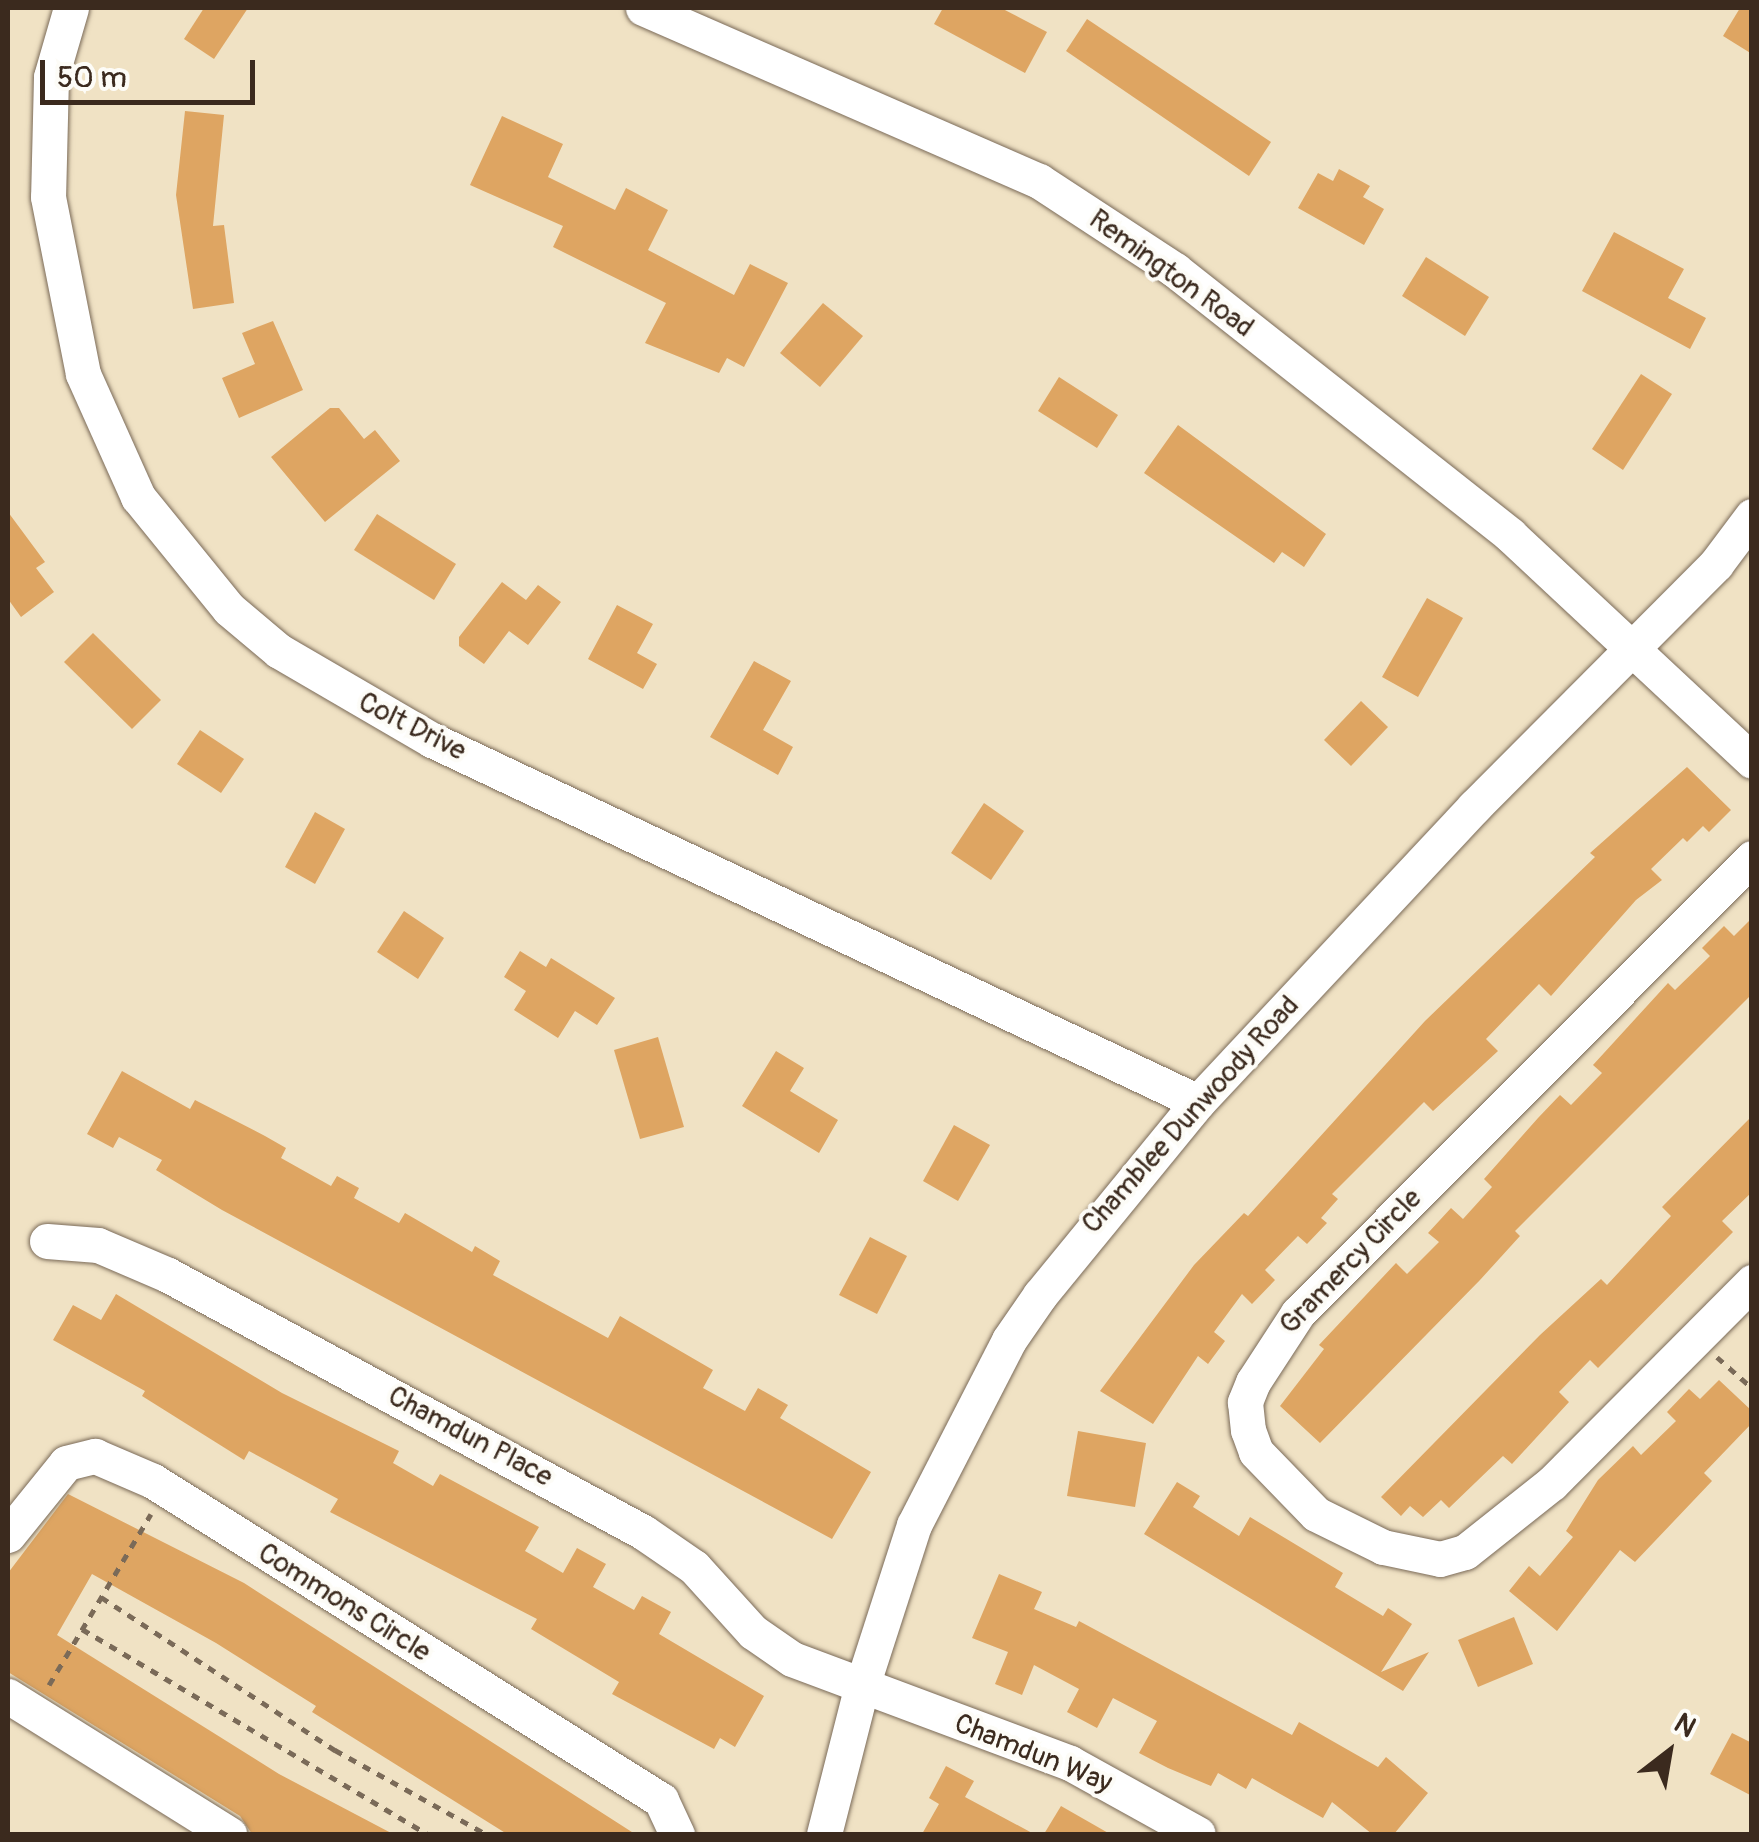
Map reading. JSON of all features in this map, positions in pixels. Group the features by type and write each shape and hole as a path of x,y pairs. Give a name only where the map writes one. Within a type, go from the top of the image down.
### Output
{"street":[{"name":"Colt Drive","path":"71,8 51,78 48,197 83,374 138,497 229,610 279,651 432,740 1198,1102"},
{"name":"Remington Road","path":"643,8 1038,181 1174,270 1510,535 1634,644"},
{"name":"Chamblee Dunwoody Road","path":"824,1834 861,1690 914,1525 1009,1340 1078,1242 1198,1102 1634,644 1716,564 1752,516"},
{"path":"1634,644 1752,761"},
{"name":"Gramercy Circle","path":"1752,858 1298,1313 1253,1382 1238,1432 1316,1514 1383,1547 1443,1569 1552,1484 1752,1282"},
{"name":"Chamdun Place","path":"46,1241 122,1253 527,1467 694,1567 753,1632 792,1659 861,1690"},
{"name":"Commons Circle","path":"8,1535 66,1463 94,1456 138,1475 661,1800 677,1834"},
{"name":"Chamdun Way","path":"861,1690 1070,1763 1198,1834"},
{"path":"20,1703 230,1834"}],"path":[{"path":"1697,1339 1752,1388"},
{"path":"20,1703 82,1629 154,1507"},
{"path":"101,1597 335,1750 486,1834"},
{"path":"82,1629 427,1834"}],"building":[{"path":"204,8 248,8 214,59 184,39"},
{"path":"943,8 1001,8 1047,32 1025,73 934,24"},
{"path":"1740,8 1752,8 1752,54 1723,36"},
{"path":"1087,19 1271,142 1249,176 1066,51"},
{"path":"185,111 224,115 213,226 224,225 234,303 193,309 176,195"},
{"path":"502,116 563,144 548,177 615,210 626,188 668,210 648,250 734,295 750,264 788,283 744,367 727,358 719,373 645,343 666,303 553,247 563,226 470,185"},
{"path":"1339,169 1370,186 1363,197 1384,209 1364,245 1298,208 1318,173 1333,181"},
{"path":"1614,232 1684,269 1668,298 1706,318 1690,349 1582,291"},
{"path":"1426,257 1489,297 1465,336 1402,296"},
{"path":"823,303 863,336 820,387 780,353"},
{"path":"273,321 303,390 239,418 222,378 255,364 242,333"},
{"path":"1641,374 1672,394 1623,470 1592,449"},
{"path":"1059,377 1118,415 1097,448 1038,411"},
{"path":"330,408 339,408 364,439 375,430 400,461 325,522 271,457"},
{"path":"1178,425 1326,534 1304,567 1282,552 1274,563 1144,473"},
{"path":"8,512 45,562 36,568 54,592 21,617 8,599"},
{"path":"377,514 456,564 434,600 354,550"},
{"path":"502,582 526,600 538,585 561,602 528,645 509,631 484,664 459,646 459,637"},
{"path":"1427,598 1463,618 1418,697 1382,677"},
{"path":"617,605 653,624 637,653 657,664 643,689 588,659"},
{"path":"93,633 161,700 132,729 64,662"},
{"path":"754,661 791,681 763,730 793,747 778,775 710,737"},
{"path":"1361,701 1388,727 1351,766 1324,740"},
{"path":"200,730 244,759 221,793 177,764"},
{"path":"1687,767 1731,810 1709,832 1703,826 1687,842 1683,838 1651,869 1662,880 1636,900 1551,996 1539,984 1486,1039 1498,1051 1433,1111 1424,1102 1332,1194 1338,1199 1321,1218 1327,1223 1307,1244 1298,1236 1265,1270 1275,1280 1252,1304 1242,1294 1214,1332 1225,1341 1208,1364 1198,1356 1153,1424 1100,1391 1194,1265 1244,1213 1248,1216 1425,1021 1595,857 1590,853"},
{"path":"984,803 1024,831 991,880 951,853"},
{"path":"315,812 345,829 315,884 285,867"},
{"path":"404,911 444,938 418,979 377,952"},
{"path":"1752,918 1752,994 1515,1231 1520,1236 1480,1280 1320,1443 1280,1406 1324,1349 1319,1345 1396,1263 1407,1274 1439,1242 1428,1233 1451,1208 1463,1219 1492,1187 1484,1179 1538,1118 1560,1095 1571,1105 1602,1073 1593,1065 1668,983 1675,990 1710,956 1702,948 1724,926 1734,936"},
{"path":"520,951 546,967 551,958 615,998 597,1025 575,1011 558,1038 514,1010 526,991 504,977"},
{"path":"658,1037 684,1127 640,1139 614,1050"},
{"path":"776,1051 804,1068 790,1091 838,1120 819,1153 742,1106"},
{"path":"122,1071 190,1109 195,1100 265,1136 286,1148 281,1158 331,1186 337,1176 359,1188 354,1198 399,1223 405,1213 472,1252 475,1246 500,1261 493,1275 608,1338 620,1316 713,1370 703,1388 745,1411 758,1388 788,1405 780,1418 871,1472 832,1539 222,1210 156,1170 162,1160 119,1137 113,1148 87,1134"},
{"path":"1752,1116 1752,1192 1722,1221 1733,1232 1598,1368 1590,1360 1559,1392 1569,1402 1512,1464 1503,1456 1449,1508 1441,1500 1423,1517 1410,1506 1401,1516 1381,1497 1540,1335 1601,1279 1607,1285 1671,1216 1662,1207"},
{"path":"954,1125 990,1145 958,1201 923,1181"},
{"path":"870,1237 907,1256 877,1314 839,1295"},
{"path":"116,1294 282,1393 399,1451 393,1463 433,1486 440,1474 539,1527 525,1551 563,1573 577,1548 606,1564 593,1587 634,1610 642,1596 671,1612 659,1634 764,1696 735,1747 720,1738 714,1749 612,1694 619,1682 531,1629 537,1619 330,1512 338,1499 249,1451 244,1460 142,1396 145,1391 53,1340 73,1305 101,1320"},
{"path":"1719,1380 1752,1411 1752,1423 1704,1473 1712,1481 1635,1562 1620,1550 1557,1631 1509,1591 1529,1566 1540,1576 1573,1537 1566,1531 1598,1480 1633,1446 1641,1455 1676,1421 1667,1412 1689,1389 1700,1399"},
{"path":"1078,1431 1146,1443 1135,1507 1067,1496"},
{"path":"1177,1482 1200,1496 1193,1507 1239,1536 1250,1517 1343,1573 1335,1587 1383,1616 1388,1608 1412,1624 1381,1672 1429,1652 1403,1691 1144,1534"},
{"path":"68,1494 244,1583 635,1834 507,1834 312,1712 316,1706 216,1643 92,1574 57,1635 279,1774 393,1834 252,1834 240,1816 8,1672 8,1573"},
{"path":"999,1574 1042,1592 1034,1609 1076,1627 1079,1621 1292,1735 1299,1722 1378,1767 1386,1757 1428,1793 1394,1834 1372,1834 1332,1802 1323,1818 1252,1778 1246,1789 1218,1773 1211,1786 1168,1768 1139,1753 1157,1721 1113,1698 1097,1728 1067,1712 1079,1689 1034,1665 1022,1695 995,1684 1008,1652 972,1638"},
{"path":"1514,1617 1533,1664 1478,1687 1458,1640"},
{"path":"1732,1733 1752,1743 1752,1796 1710,1774"},
{"path":"946,1766 974,1781 965,1797 1034,1834 922,1834 939,1804 929,1798"},
{"path":"1061,1806 1110,1834 1044,1834"}]}
